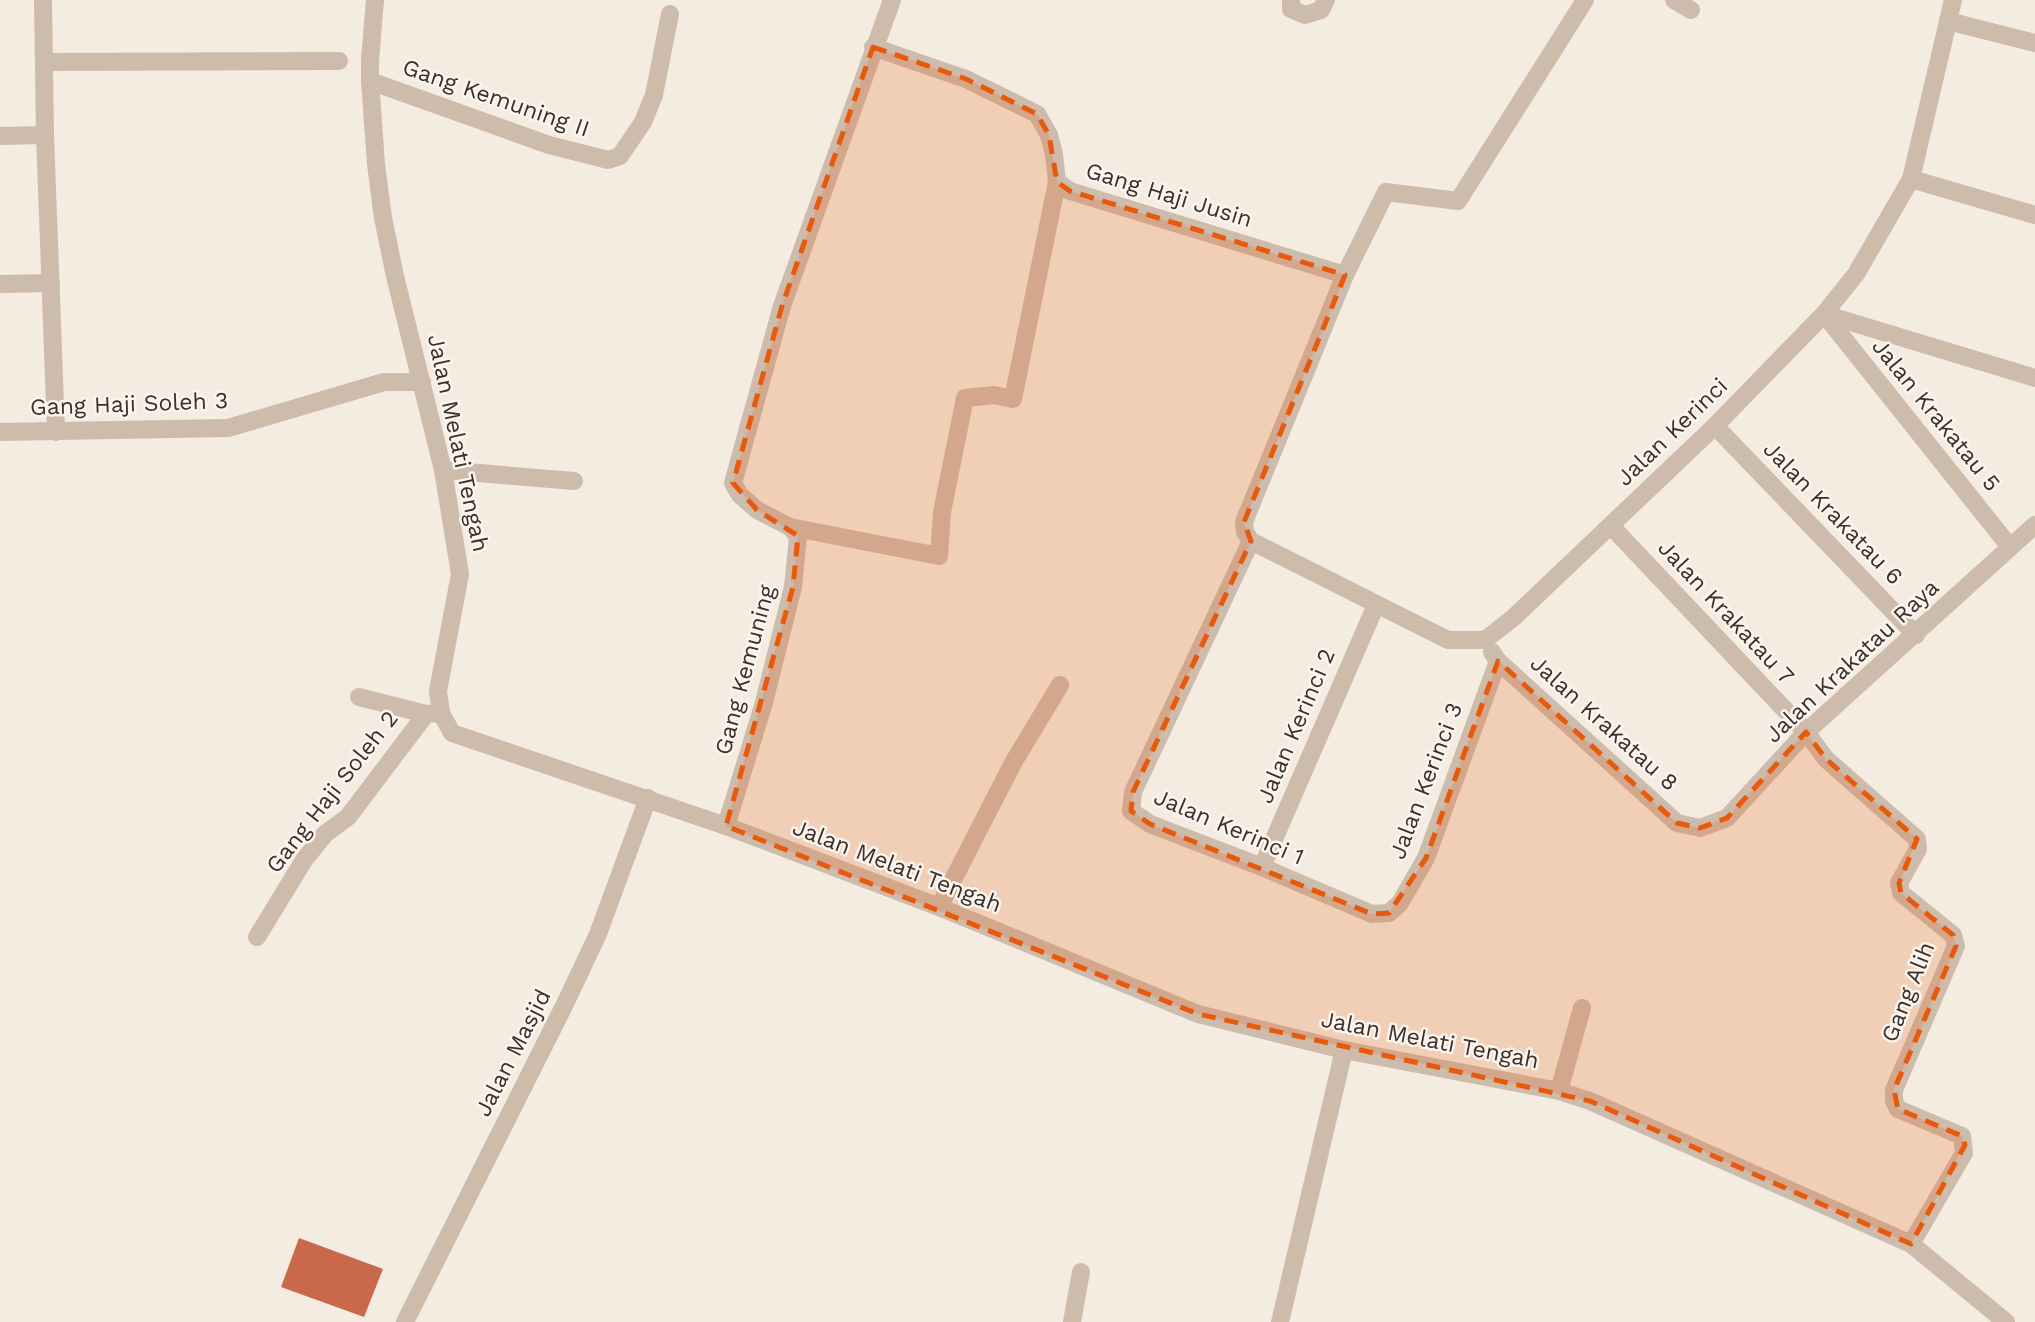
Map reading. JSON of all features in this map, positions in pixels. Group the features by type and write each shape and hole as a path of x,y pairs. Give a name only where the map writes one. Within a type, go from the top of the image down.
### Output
{"street":[{"path":"43,0 56,432"},
{"name":"Jalan Melati Tengah","path":"375,0 370,81 383,218 443,470 460,574 433,713 452,733 726,826 939,907 1198,1014 1344,1050 1559,1091 1590,1101 1911,1244 2006,1322"},
{"path":"892,0 782,306 733,483 740,495 757,510 790,527 939,556 942,512 965,398 994,395 1013,399 1057,181"},
{"path":"1291,0 1292,9 1306,15 1321,10 1326,0"},
{"path":"1485,640 1448,640 1376,605 1251,541 1245,532 1244,522 1345,275 1385,192 1458,201 1585,0"},
{"path":"1674,0 1691,10"},
{"name":"Jalan Kerinci","path":"1485,640 1513,618 1715,426 1824,314 1856,274 1911,179 1953,0"},
{"name":"Gang Kemuning II","path":"370,81 550,145 608,160 620,156 643,122 654,95 670,13"},
{"path":"1948,21 2035,43"},
{"name":"Gang Haji Jusin","path":"873,47 966,79 1037,114 1049,135 1057,181 1070,191 1345,275"},
{"path":"45,62 339,61"},
{"path":"0,136 45,135"},
{"path":"1911,179 2035,215"},
{"path":"0,284 51,283"},
{"path":"1824,314 2035,378"},
{"name":"Jalan Krakatau 5","path":"1824,314 2010,547"},
{"name":"Gang Haji Soleh 3","path":"0,432 228,428 384,383 422,382"},
{"name":"Jalan Krakatau 6","path":"1715,426 1916,635"},
{"path":"443,470 574,481"},
{"name":"Jalan Krakatau Raya","path":"1700,828 1727,818 1806,732 2035,525"},
{"name":"Jalan Krakatau 7","path":"1611,526 1806,732"},
{"name":"Gang Kemuning","path":"726,826 763,706 793,587 798,536 790,527"},
{"name":"Jalan Kerinci 1","path":"1251,541 1133,792 1131,811 1150,824 1262,867 1372,914 1389,913"},
{"name":"Jalan Kerinci 2","path":"1262,867 1376,605"},
{"name":"Jalan Krakatau 8","path":"1485,640 1498,661 1677,823 1700,828"},
{"name":"Jalan Kerinci 3","path":"1389,913 1400,903 1426,858 1498,661"},
{"path":"939,907 1013,763 1060,685"},
{"path":"359,697 433,713"},
{"name":"Gang Haji Soleh 2","path":"257,937 304,860 324,834 348,817 433,713"},
{"name":"Gang Alih","path":"1806,732 1826,759 1917,839 1918,849 1899,883 1901,893 1953,935 1956,946 1894,1090 1894,1101 1898,1109 1962,1136 1965,1145 1964,1153 1911,1244"},
{"name":"Jalan Masjid","path":"405,1322 598,934 648,798"},
{"path":"1559,1091 1582,1008"},
{"path":"1280,1322 1344,1050"},
{"path":"1072,1322 1081,1272"}],"highlighted area":[{"path":"873,47 966,79 1037,114 1049,135 1057,182 1070,191 1345,275 1244,522 1251,541 1133,792 1131,811 1150,824 1372,914 1389,913 1426,858 1498,661 1677,823 1700,828 1727,818 1806,732 1826,759 1917,839 1899,883 1901,893 1953,935 1956,946 1894,1090 1898,1109 1962,1136 1965,1145 1911,1244 1590,1101 1198,1014 726,826 793,587 798,536 757,510 733,483 782,306"}],"building":[{"path":"299,1238 383,1269 364,1317 281,1287"}]}
